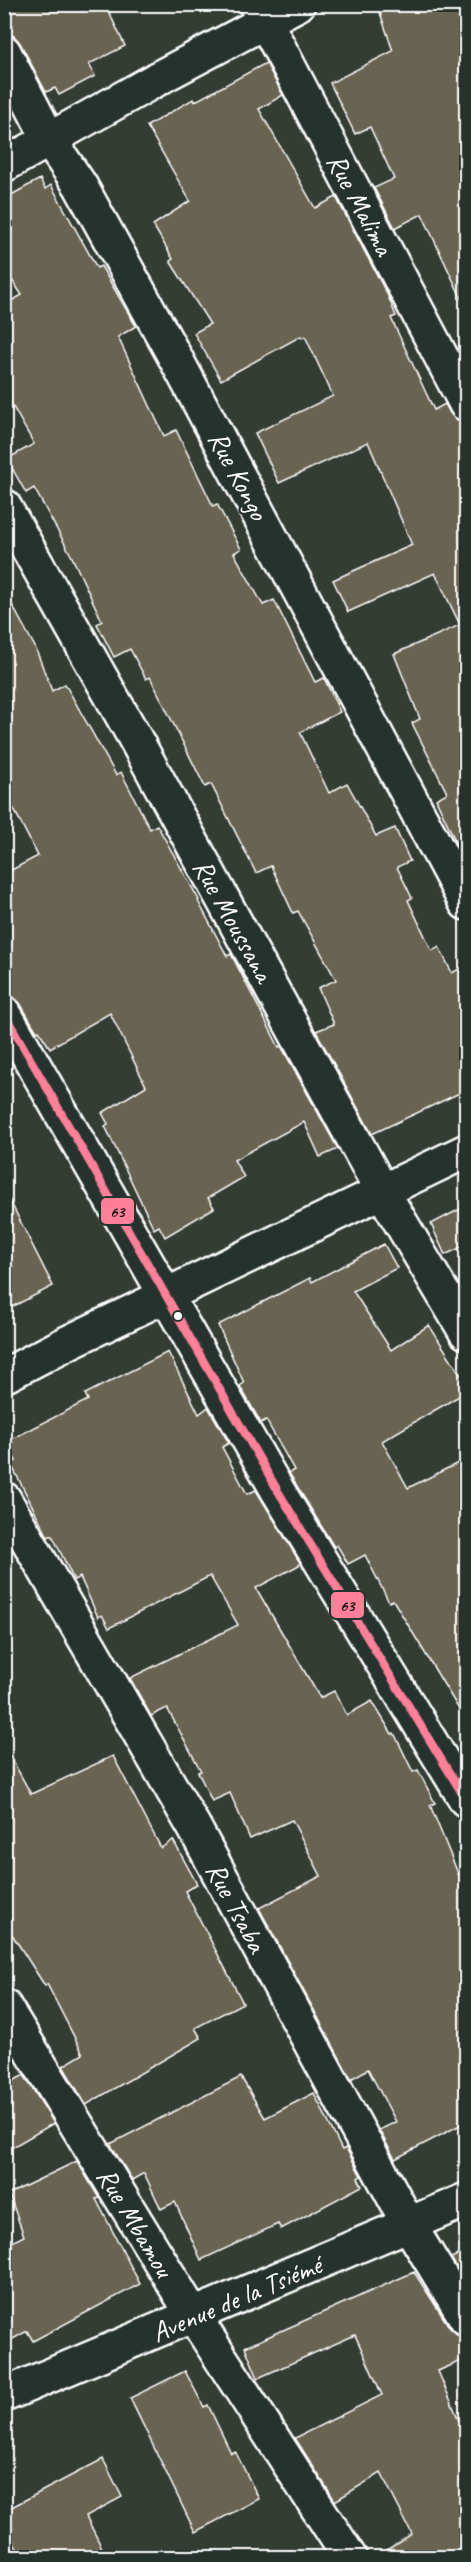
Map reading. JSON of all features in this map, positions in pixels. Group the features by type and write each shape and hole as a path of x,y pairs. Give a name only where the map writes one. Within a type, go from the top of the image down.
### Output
{"street":[{"path":"4,165 166,74 261,13 298,4"},
{"name":"Rue Malima","path":"261,13 466,404"},
{"name":"Rue Kongo","path":"4,52 50,141 80,185 176,359 466,903"},
{"name":"Rue Moussana","path":"4,506 136,740 382,1191 466,1332"},
{"path":"4,1013 278,1491 466,1800"},
{"path":"4,1376 466,1151"},
{"name":"Rue Tsaba","path":"4,1499 194,1827 409,2225 466,2318"},
{"name":"Rue Mbamou","path":"4,2006 193,2316 350,2558"},
{"name":"Avenue de la Tsiémé","path":"4,2395 466,2200"}],"building":[{"path":"17,4 105,4 125,46 89,64 95,76 59,95 55,88 46,92 20,43 14,36 4,33 4,11"},
{"path":"377,4 466,4 466,308 422,214 395,228 374,188 394,179 370,127 355,134 330,83 393,51"},
{"path":"266,63 283,95 259,109 315,208 336,197 388,296 396,316 391,318 434,410 445,404 450,413 460,421 466,433 466,864 436,799 447,793 412,723 420,719 394,654 460,625 435,573 348,612 333,580 412,545 368,442 279,483 255,433 333,396 305,336 302,338 301,336 221,380 194,333 210,324 170,261 173,259 153,225 190,201 147,126 193,99 194,102"},
{"path":"40,179 45,189 51,185 97,268 101,266 136,326 118,337 164,436 176,430 213,506 217,504 241,549 234,553 263,605 274,600 315,682 324,678 340,712 300,732 329,793 347,783 376,836 395,828 410,861 397,867 412,898 408,900 432,951 439,947 452,973 466,965 466,1090 372,1134 316,1031 334,1024 318,988 336,980 298,911 293,913 271,866 256,873 211,784 205,787 150,677 146,679 130,649 114,657 97,624 102,621 71,555 34,488 26,493 7,459 34,444 4,391 4,305 22,295 4,268 4,199"},
{"path":"4,590 35,647 52,691 65,684 116,775 121,772 150,829 157,825 227,956 231,954 279,1047 281,1046 338,1149 320,1157 304,1122 234,1160 244,1177 208,1198 214,1208 165,1237 159,1226 154,1229 105,1126 108,1124 102,1113 146,1086 110,1013 50,1048 39,1031 37,1032 20,1003 4,994 4,874 38,856 4,790"},
{"path":"4,1189 53,1286 4,1311"},
{"path":"466,1206 466,1245 445,1255 431,1224"},
{"path":"384,1244 397,1268 353,1291 391,1350 429,1325 466,1383 466,1392 382,1441 408,1488 466,1459 466,1721 393,1600 389,1602 365,1555 348,1564 337,1545 334,1547 289,1473 294,1470 266,1420 261,1423 240,1386 244,1383 218,1325 310,1278 312,1282"},
{"path":"168,1352 199,1414 208,1407 229,1443 222,1447 247,1494 256,1490 301,1564 256,1588 320,1698 334,1691 347,1715 372,1701 392,1734 394,1733 413,1772 418,1770 435,1803 430,1805 466,1893 466,2122 395,2159 379,2130 396,2122 368,2069 351,2079 259,1908 321,1876 292,1820 250,1839 230,1793 212,1801 198,1772 201,1771 167,1708 151,1716 130,1678 238,1625 210,1576 109,1628 102,1615 98,1617 80,1577 74,1580 52,1535 48,1537 11,1464 16,1461 6,1442 88,1400 85,1394"},
{"path":"4,1745 31,1794 113,1756 161,1848 173,1840 197,1884 185,1891 243,2003 195,2028 201,2038 86,2105 63,2066 83,2054 47,1984 45,1986 4,1922"},
{"path":"24,2075 54,2123 4,2152 4,2086"},
{"path":"241,2077 265,2118 314,2093 342,2150 346,2148 361,2176 358,2178 362,2186 281,2229 278,2224 201,2260 175,2202 161,2209 144,2173 132,2180 110,2144"},
{"path":"77,2161 99,2198 96,2199 140,2284 33,2341 27,2331 4,2344 4,2246 24,2236 9,2194"},
{"path":"466,2251 466,2283 451,2258"},
{"path":"414,2272 450,2328 458,2335 466,2337 466,2359 438,2371 466,2437 466,2558 374,2558 412,2534 381,2473 335,2501 295,2438 382,2395 355,2335 258,2378 245,2347"},
{"path":"185,2371 204,2407 208,2405 231,2453 235,2451 259,2499 195,2532 130,2398"},
{"path":"103,2459 122,2497 86,2516 107,2558 22,2558 4,2525 4,2511"}],"transit line":[{"name":"63","path":"4,1013 278,1491 466,1800"}]}
